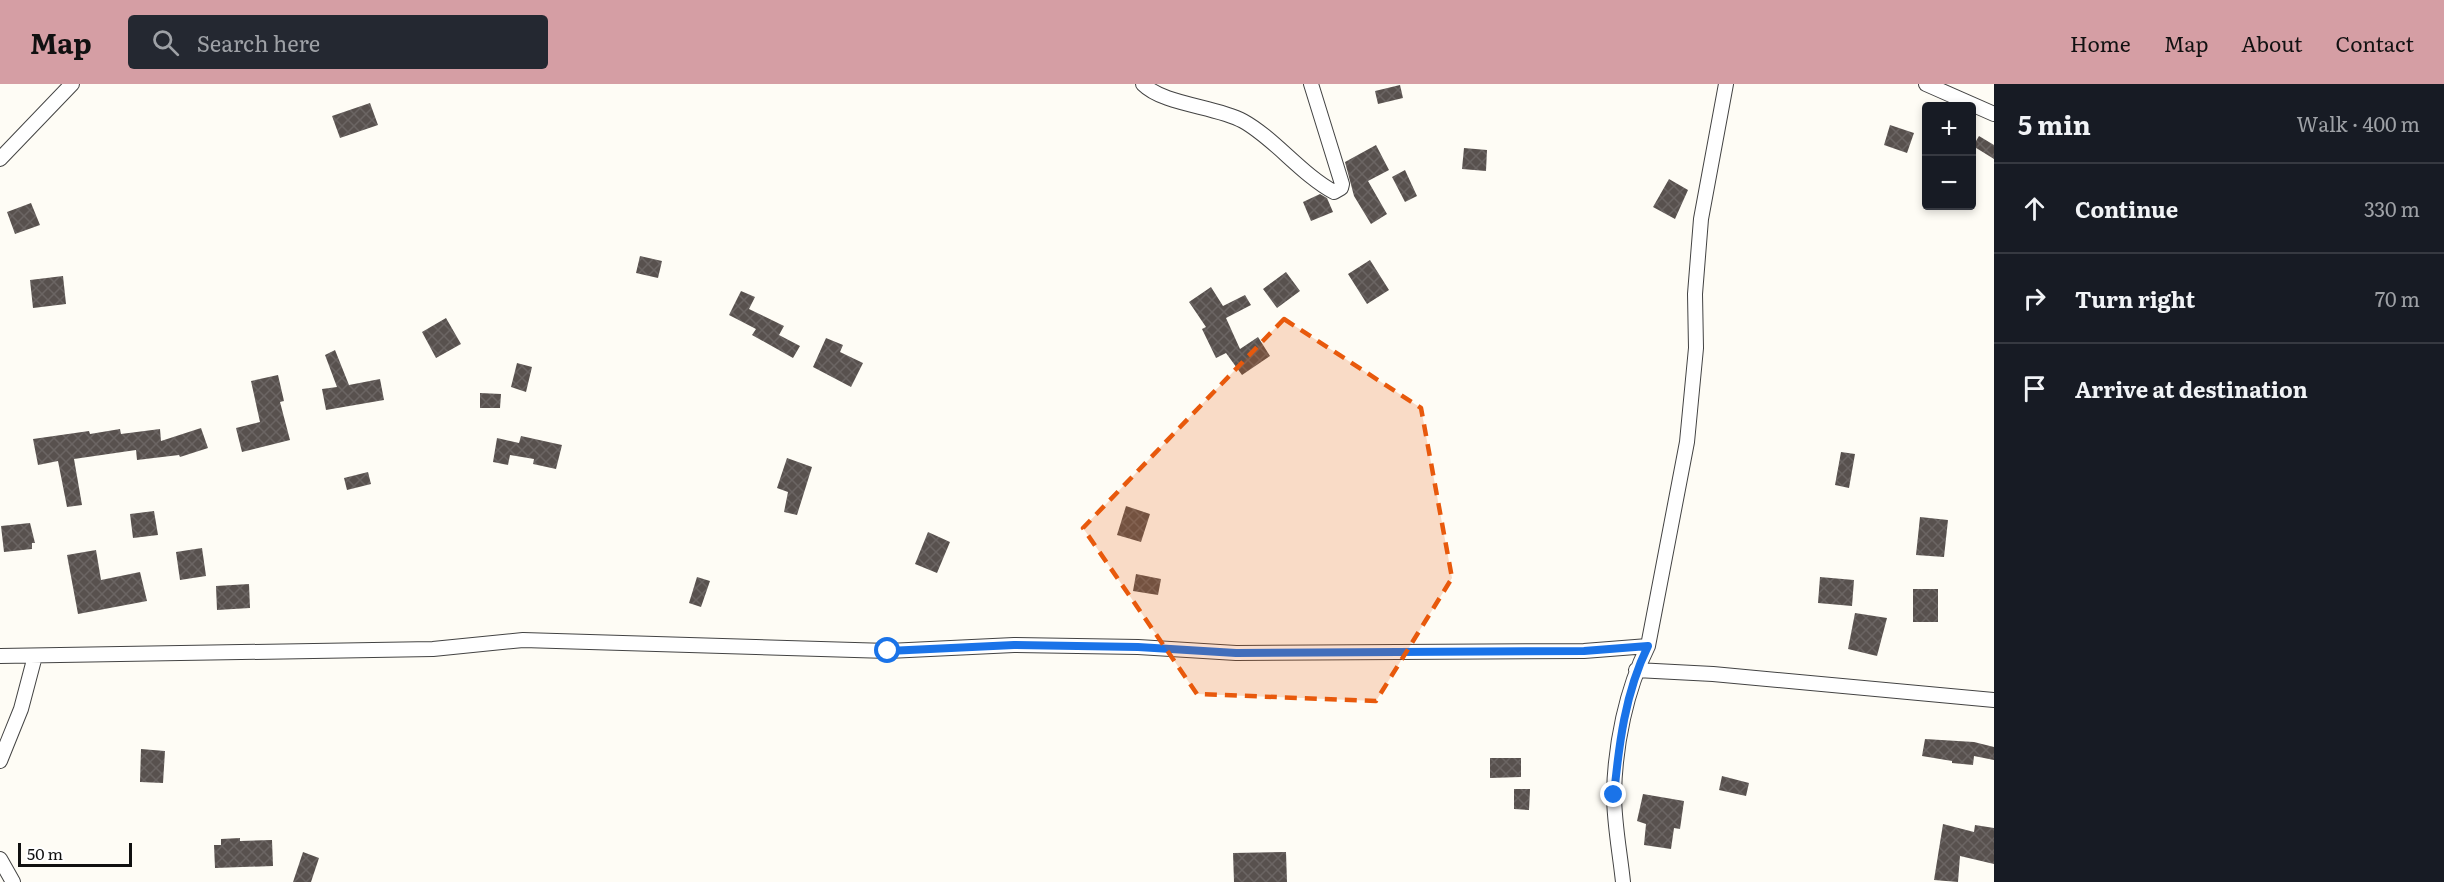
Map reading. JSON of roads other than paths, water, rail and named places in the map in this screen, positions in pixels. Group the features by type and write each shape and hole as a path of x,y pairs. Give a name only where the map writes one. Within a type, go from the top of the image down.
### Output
{"street":[{"path":"0,159 72,84"},
{"path":"1143,84 1148,89 1184,102 1243,120 1334,192 1341,188 1342,184 1311,84"},
{"path":"1623,882 1614,795 1619,739 1636,670 1648,646 1687,442 1696,348 1695,294 1701,219 1726,84"},
{"path":"1926,84 1994,114"},
{"path":"0,656 433,649 523,640 888,651 1014,645 1138,647 1236,653 1584,651 1648,646"},
{"path":"0,761 21,710 35,656"},
{"path":"1636,670 1724,675 1994,700"},
{"path":"0,859 13,882"}]}
